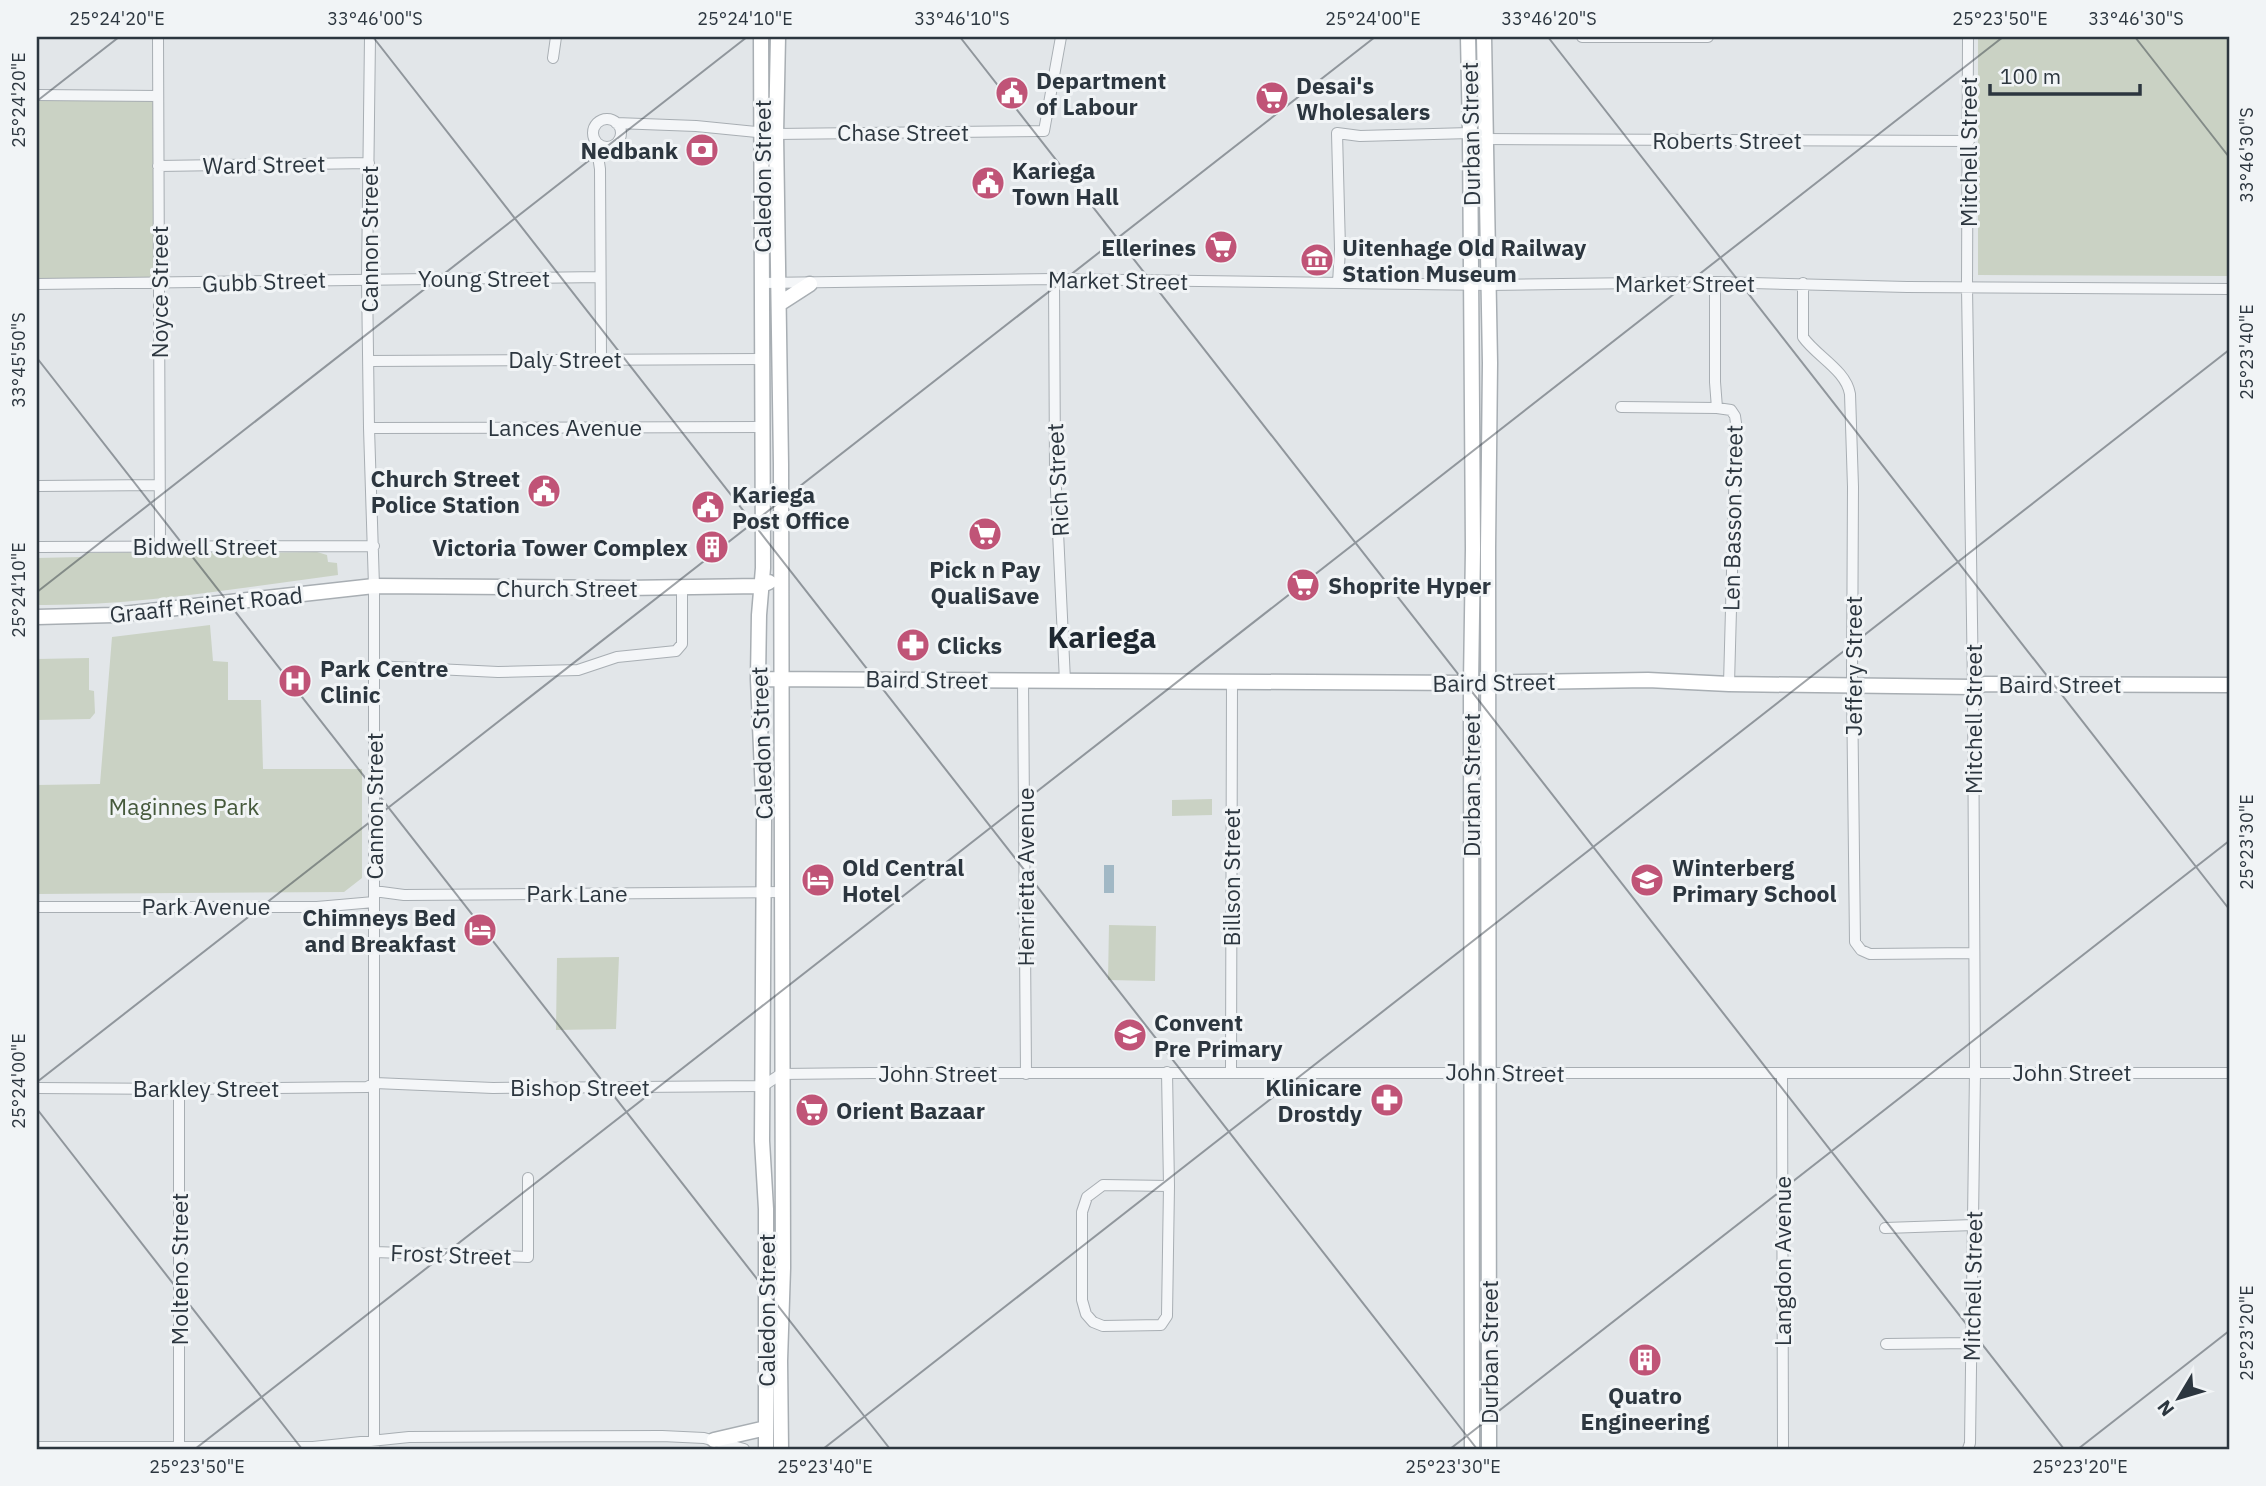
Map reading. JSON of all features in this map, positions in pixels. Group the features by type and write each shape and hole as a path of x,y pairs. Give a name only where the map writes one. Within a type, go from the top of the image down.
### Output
{"street":[{"name":"Noyce Street","path":"158,37 160,547"},
{"path":"552,58 556,37"},
{"name":"Caledon Street","path":"761,37 779,304 783,1254 781,1449"},
{"name":"Caledon Street","path":"766,1449 764,806 758,679 760,586 763,568 762,283 769,133 778,37"},
{"name":"Chase Street","path":"616,123 769,133 1044,131 1061,37"},
{"name":"Durban Street","path":"1468,37 1473,549 1472,1449"},
{"name":"Durban Street","path":"1484,37 1489,285 1489,1449"},
{"path":"1584,37 1708,37"},
{"name":"Mitchell Street","path":"1968,37 1967,287 1975,1071 1971,1447"},
{"name":"Cannon Street","path":"373,39 368,278 369,428 374,546 374,1445"},
{"path":"37,95 158,96"},
{"path":"601,358 600,169 593,132 597,123 608,119 616,123 620,130 620,139"},
{"path":"600,169 611,147 646,125"},
{"path":"1338,283 1340,249 1337,133 1360,136 1470,133"},
{"name":"Roberts Street","path":"1485,139 1969,141"},
{"path":"596,143 611,147"},
{"name":"Ward Street","path":"158,166 369,163"},
{"name":"Young Street","path":"368,278 600,277"},
{"name":"Gubb Street","path":"37,284 160,284 368,278"},
{"name":"Market Street","path":"762,283 1054,279 1472,285 1715,282 2229,289"},
{"name":"Rich Street","path":"1054,279 1055,455 1065,681"},
{"name":"Len Basson Street","path":"1715,282 1717,408 1731,410 1736,424 1729,684"},
{"name":"Jeffery Street","path":"1803,283 1803,337 1841,376 1850,394 1854,555 1852,684 1856,944 1863,952 1870,954 1974,953"},
{"path":"779,304 810,284"},
{"name":"Daly Street","path":"369,360 762,359"},
{"path":"1622,407 1717,408"},
{"name":"Lances Avenue","path":"369,428 762,428"},
{"path":"37,486 159,485"},
{"name":"Bidwell Street","path":"37,547 374,546"},
{"path":"780,568 772,580 760,586 780,604"},
{"name":"Church Street","path":"374,586 760,586"},
{"name":"Graaff Reinet Road","path":"37,617 114,615 374,586"},
{"path":"374,666 498,672 578,670 617,657 676,651 682,644 682,588"},
{"name":"Baird Street","path":"758,679 1471,683 1648,680 1729,684 1973,687 1985,684 2229,685"},
{"name":"Henrietta Avenue","path":"1023,680 1026,1074"},
{"name":"Billson Street","path":"1231,1072 1232,681"},
{"name":"Park Lane","path":"374,897 781,892"},
{"name":"Park Avenue","path":"37,907 317,906 374,897"},
{"name":"John Street","path":"781,1074 1471,1071 2229,1073"},
{"path":"1167,1072 1169,1186 1166,1320 1161,1325 1124,1327 1103,1326 1093,1322 1086,1314 1082,1300 1082,1212 1087,1197 1103,1185 1169,1186"},
{"name":"Langdon Avenue","path":"1782,1073 1783,1449"},
{"path":"763,1086 781,1074"},
{"name":"Bishop Street","path":"375,1083 482,1088 763,1086"},
{"name":"Barkley Street","path":"37,1088 179,1090 367,1087 375,1083"},
{"name":"Molteno Street","path":"179,1090 179,1448"},
{"name":"Frost Street","path":"374,1252 528,1257 528,1178"},
{"path":"1885,1227 1974,1224"},
{"path":"1886,1344 1971,1343"},
{"path":"721,1444 766,1428"},
{"path":"37,1447 313,1447 374,1445 409,1437 662,1436 695,1437 744,1449"}],"green space":[{"path":"1978,37 2229,37 2229,276 1978,275"},
{"path":"37,95 158,96 160,284 37,284"},
{"path":"317,552 327,555 328,562 337,563 338,575 113,603 37,605 37,558 82,557 88,553"},
{"name":"Maginnes Park","path":"210,625 213,661 228,662 228,700 261,700 263,769 362,769 362,878 344,892 37,894 37,785 100,784 112,637"},
{"path":"89,658 89,690 94,691 95,713 90,719 37,720 37,659"},
{"path":"1212,799 1212,815 1172,816 1172,800"},
{"path":"1109,925 1156,926 1155,981 1108,980"},
{"path":"619,957 616,1029 556,1030 557,958"}],"water":[{"path":"1104,865 1114,865 1114,893 1104,893"}],"place":[{"name":"Department of Labour","path":"1012,93"},
{"name":"Desai's Wholesalers","path":"1272,98"},
{"name":"Nedbank","path":"702,150"},
{"name":"Kariega Town Hall","path":"988,183"},
{"name":"Ellerines","path":"1221,247"},
{"name":"Uitenhage Old Railway Station Museum","path":"1317,260"},
{"name":"Church Street Police Station","path":"544,491"},
{"name":"Kariega Post Office","path":"708,507"},
{"name":"Pick n Pay QualiSave","path":"985,534"},
{"name":"Victoria Tower Complex","path":"712,547"},
{"name":"Shoprite Hyper","path":"1303,585"},
{"name":"Clicks","path":"913,645"},
{"name":"Park Centre Clinic","path":"295,681"},
{"name":"Old Central Hotel","path":"818,880"},
{"name":"Winterberg Primary School","path":"1647,880"},
{"name":"Chimneys Bed and Breakfast","path":"480,930"},
{"name":"Convent Pre Primary","path":"1130,1035"},
{"name":"Klinicare Drostdy","path":"1387,1100"},
{"name":"Orient Bazaar","path":"812,1110"},
{"name":"Quatro Engineering","path":"1645,1360"}],"district":[{"name":"Kariega","path":"1102,636"}]}
